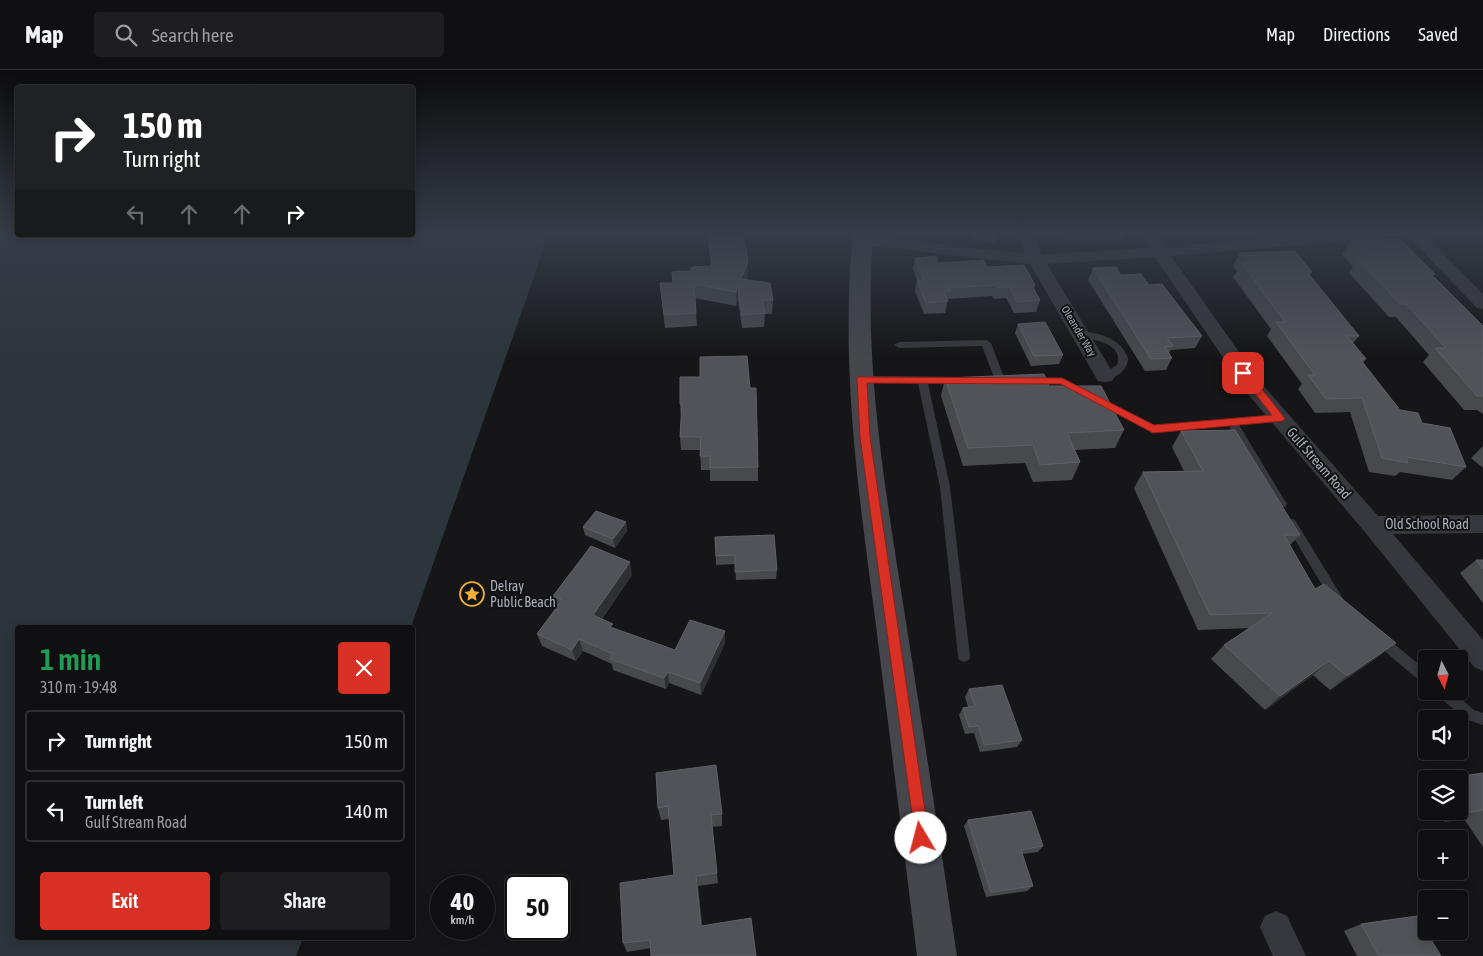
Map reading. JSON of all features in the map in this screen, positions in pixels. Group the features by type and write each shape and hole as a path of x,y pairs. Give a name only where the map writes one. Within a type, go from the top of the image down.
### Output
{"main road":[{"path":"862,274 860,341 865,437 937,956"}],"street":[{"name":"Oleander Way","path":"1045,274 1105,376"},
{"name":"Gulf Stream Road","path":"1175,274 1254,388 1372,525 1483,659"},
{"path":"1454,274 1483,304"},
{"name":"Old School Road","path":"1372,525 1483,524"},
{"path":"1276,928 1290,956"}],"lane":[{"path":"1080,334 1091,335 1112,343 1124,356 1124,363 1121,369 1115,374 1105,376"},
{"path":"899,345 986,343 1005,380 1062,381 1153,429 1280,418"},
{"path":"862,379 971,380"},
{"path":"922,380 945,487 964,656"},
{"path":"1232,422 1341,606 1348,612"},
{"path":"1369,630 1418,671"},
{"path":"1452,700 1470,715 1483,719"}],"shaded area":[{"path":"0,274 535,274 412,625 15,625 15,940 302,940 296,956 0,956"}],"building":[{"path":"672,274 743,274 741,279 770,283 773,300 762,300 765,313 742,315 738,286 736,292 694,284 696,313 664,315 660,283 673,283"},
{"path":"922,274 1029,274 1035,285 1032,286 1040,300 1017,302 1010,287 997,288 996,285 949,288 950,291 944,291 948,301 926,303 917,280 924,280"},
{"path":"1097,274 1141,274 1149,285 1162,284 1202,336 1167,338 1173,346 1165,347 1172,358 1151,359"},
{"path":"1249,274 1309,274 1359,336 1347,336 1366,359 1360,359 1400,410 1418,413 1422,423 1450,428 1466,467 1406,457 1408,463 1382,458 1362,398 1326,399 1308,375 1315,375 1276,322 1285,322"},
{"path":"1372,274 1431,274 1483,326 1483,396 1477,396 1435,348 1446,348 1406,304 1400,304"},
{"path":"1045,322 1063,355 1034,356 1018,324"},
{"path":"747,356 750,388 756,388 758,467 710,468 710,456 700,456 701,437 680,437 682,403 680,404 680,377 700,377 700,357"},
{"path":"1044,374 1049,386 1101,386 1124,430 1067,433 1080,462 1040,465 1033,445 968,448 945,378"},
{"path":"1235,430 1300,535 1284,535 1315,589 1324,584 1396,643 1347,676 1329,661 1280,696 1224,645 1272,613 1210,615 1143,472 1203,471 1181,431"},
{"path":"596,511 626,522 613,539 583,527"},
{"path":"774,535 777,570 735,572 735,555 716,556 715,537"},
{"path":"591,546 630,562 593,615 613,624 610,627 675,650 690,620 725,631 700,683 668,672 664,678 610,659 613,654 579,639 572,650 537,634 562,600 553,596"},
{"path":"1476,560 1483,560 1483,569"},
{"path":"1002,685 1022,740 984,745 978,726 969,727 963,708 975,706 969,689"},
{"path":"716,765 722,814 711,815 717,873 696,876 701,926 751,918 756,956 651,956 650,940 623,943 620,883 674,875 668,806 658,808 656,773"},
{"path":"1483,773 1483,810 1468,812 1468,775"},
{"path":"1031,811 1043,846 1021,850 1033,886 991,892 968,820"},
{"path":"1417,916 1418,940 1431,940 1441,956 1379,956 1361,924"}],"place":[{"name":"Delray Public Beach","path":"472,594"}],"route":[{"path":"921,838 865,437 862,379 1062,381 1153,429 1280,418 1243,373"}]}
